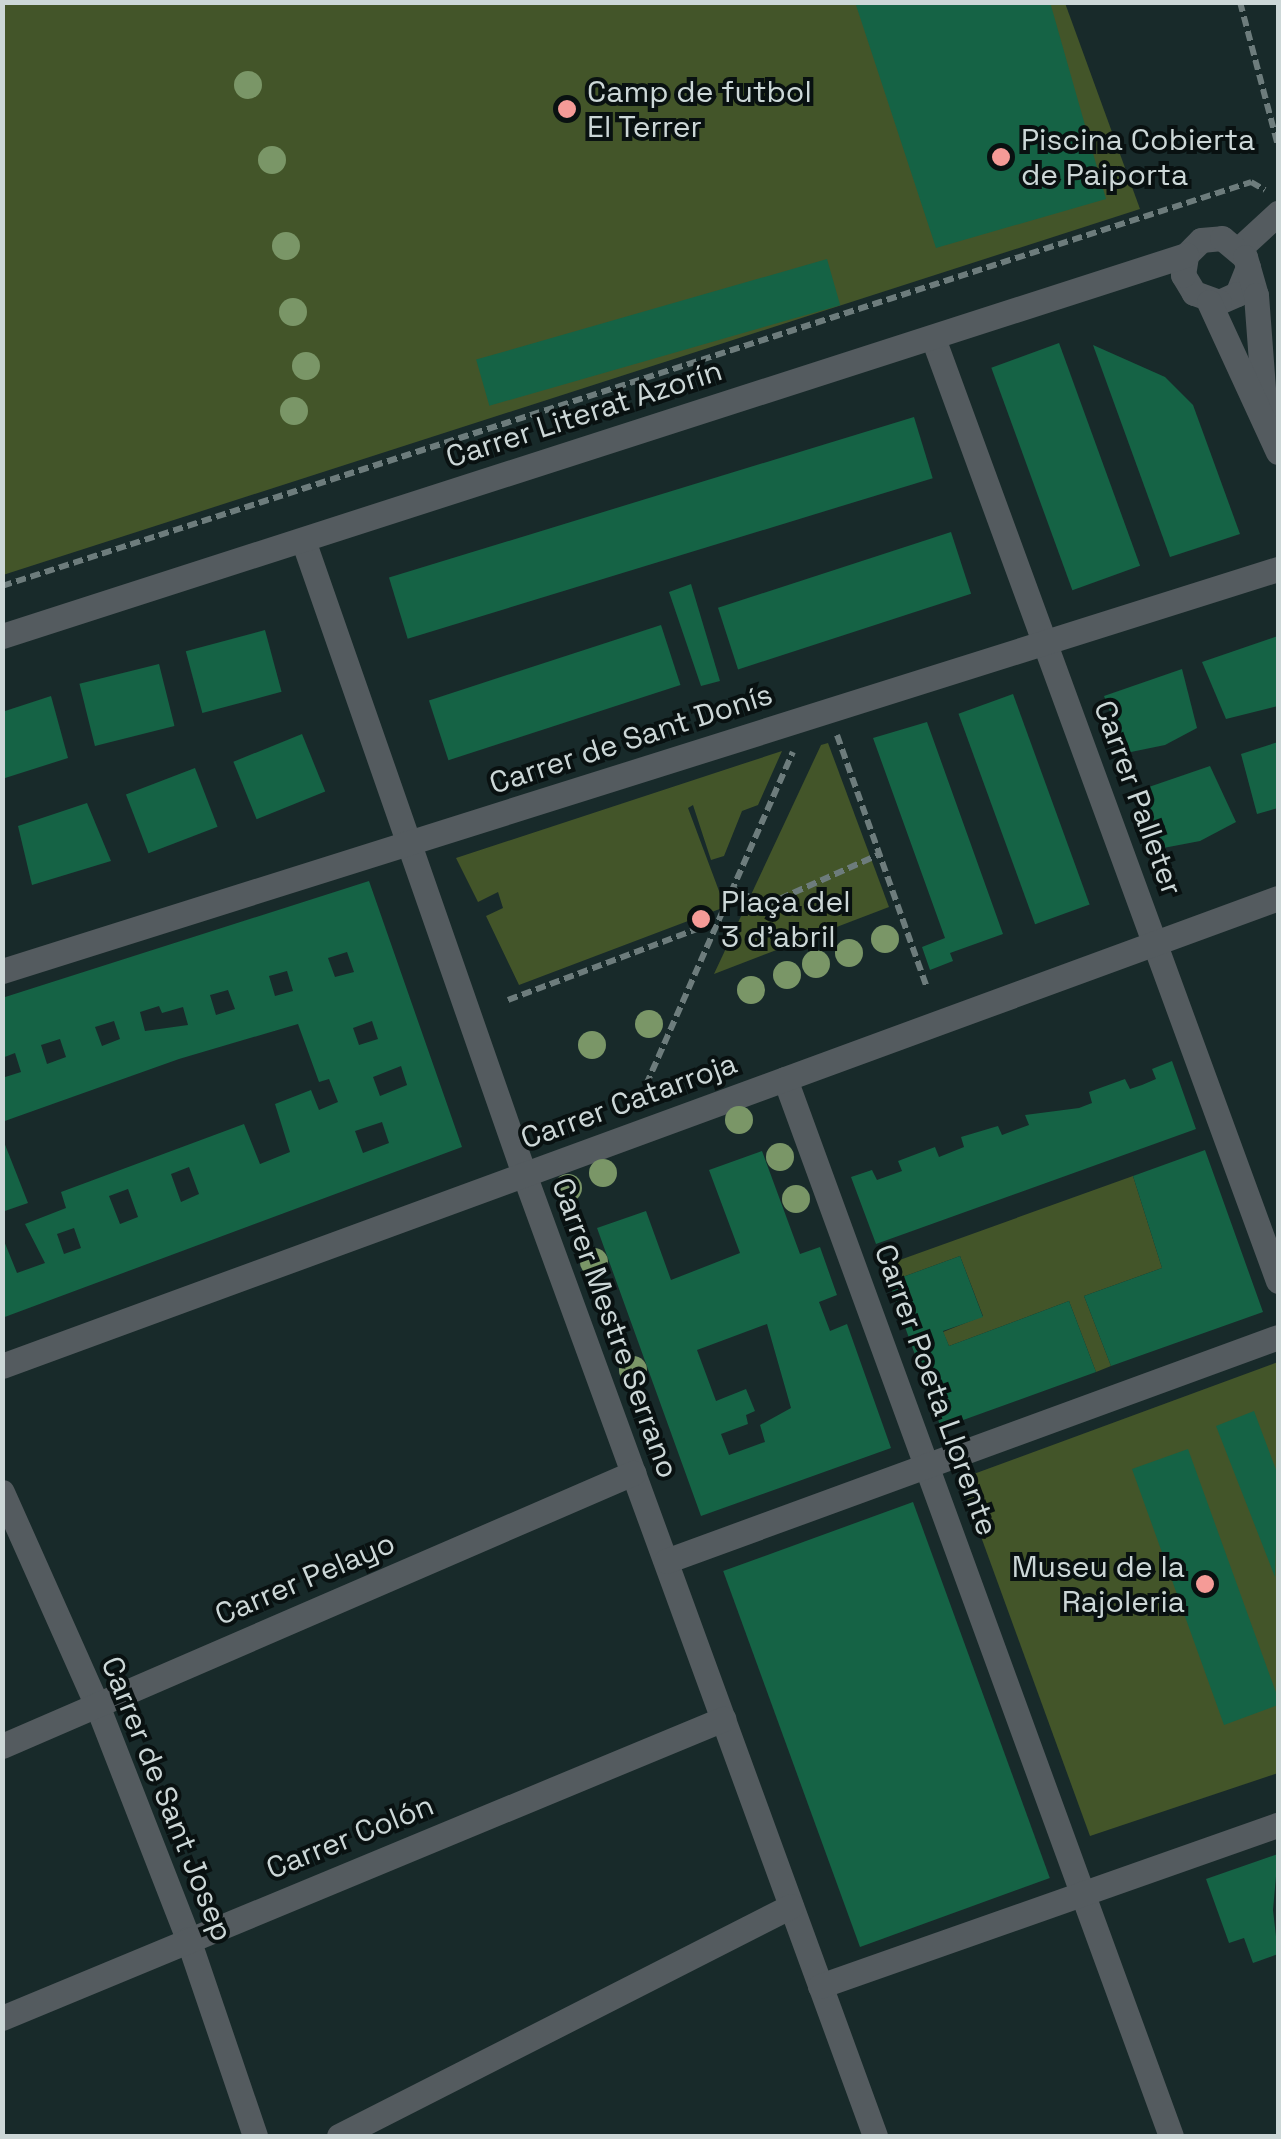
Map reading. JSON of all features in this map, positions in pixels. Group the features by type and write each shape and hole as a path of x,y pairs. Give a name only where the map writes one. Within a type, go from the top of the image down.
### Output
{"street":[{"path":"1209,302 1237,294 1244,258 1278,213"},
{"path":"1244,258 1211,238 1186,255 1187,286 1209,302 1266,416 1278,452"},
{"name":"Carrer Literat Azorín","path":"2,636 1186,255"},
{"path":"1244,258 1266,416"},
{"name":"Carrer Palleter","path":"933,338 1278,1280"},
{"name":"Carrer Mestre Serrano","path":"303,540 524,1174 875,2136"},
{"name":"Carrer de Sant Donís","path":"2,971 1278,569"},
{"name":"Carrer Catarroja","path":"2,1366 1278,898"},
{"name":"Carrer Poeta Llorente","path":"785,1079 931,1464 1081,1894 1172,2136"},
{"path":"666,1561 1278,1337"},
{"name":"Carrer Pelayo","path":"2,1746 633,1473"},
{"name":"Carrer de Sant Josep","path":"2,1492 97,1705 188,1938 256,2136"},
{"name":"Carrer Colón","path":"2,2018 723,1719"},
{"path":"820,1986 1278,1825"},
{"path":"339,2136 791,1906"}],"path":[{"path":"1240,2 1278,146"},
{"path":"2,586 1251,182 1278,199"},
{"path":"835,730 928,988"},
{"path":"646,1085 798,742"},
{"path":"733,889 766,905 880,854"},
{"path":"508,1000 719,921"}],"green space":[{"path":"2,3 1065,3 1140,209 3,575"},
{"path":"828,743 889,907 714,974 821,745"},
{"path":"782,751 758,805 742,811 724,856 711,860 693,805 688,808 725,907 519,985 486,916 503,908 498,892 478,902 456,858"},
{"path":"1133,1176 1162,1268 1084,1296 1111,1366 1096,1372 1069,1301 949,1346 943,1332 983,1316 960,1256 889,1282 883,1266"},
{"path":"1278,1362 1278,1773 1090,1836 960,1479"}],"building":[{"name":"Piscina Cobierta de Paiporta","path":"855,2 1050,2 1106,199 936,248"},
{"path":"827,259 840,305 489,406 476,360"},
{"path":"1059,343 1140,566 1072,590 991,368"},
{"path":"1093,345 1165,377 1193,405 1240,534 1170,557"},
{"path":"914,417 933,478 408,639 389,578"},
{"path":"951,532 971,594 738,670 718,608"},
{"path":"691,584 720,681 701,686 669,592"},
{"path":"661,625 680,685 448,760 429,700"},
{"path":"265,630 282,692 202,713 186,651"},
{"path":"1278,636 1278,706 1226,719 1202,662"},
{"path":"159,664 174,726 95,746 79,684"},
{"path":"1182,669 1197,728 1165,745 1126,753 1104,696"},
{"path":"1013,694 1090,904 1035,924 958,714"},
{"path":"51,696 68,758 2,779 2,712"},
{"path":"927,722 1003,934 950,953 953,961 930,970 922,947 945,938 873,738"},
{"path":"302,734 325,791 257,819 233,762"},
{"path":"1278,742 1278,808 1257,814 1241,754"},
{"path":"1210,766 1236,822 1200,841 1158,849 1143,789"},
{"path":"195,768 218,827 148,853 126,795"},
{"path":"87,803 111,861 32,885 18,826"},
{"path":"369,881 462,1147 2,1318 2,1236 17,1273 45,1263 25,1224 66,1208 61,1192 244,1124 260,1164 290,1152 275,1104 311,1090 319,1110 338,1102 329,1079 319,1082 298,1024 179,1059 2,1122 2,1078 21,1072 15,1053 2,1058 2,998","holes":["347,952 354,972 335,977 328,958","287,971 293,991 275,996 269,976","228,990 235,1009 216,1015 210,995","159,1006 162,1013 183,1007 188,1025 145,1031 140,1012","114,1021 120,1039 102,1046 95,1027","372,1021 378,1039 359,1045 353,1028","60,1039 66,1057 47,1064 41,1045","401,1066 407,1085 380,1096 373,1077","382,1122 389,1143 363,1153 355,1131","189,1167 199,1194 181,1202 171,1174","128,1189 138,1217 120,1224 109,1196","74,1228 81,1248 64,1254 57,1234"]},
{"path":"1172,1061 1196,1129 876,1244 851,1177 872,1170 877,1180 902,1171 898,1161 935,1147 939,1157 964,1147 961,1137 998,1126 1002,1135 1029,1125 1025,1115 1079,1108 1092,1103 1089,1092 1125,1079 1130,1089 1142,1085 1156,1079 1152,1069"},
{"path":"2,1137 28,1203 2,1212"},
{"path":"1205,1150 1263,1312 1111,1366 1084,1296 1162,1268 1133,1176"},
{"path":"762,1151 800,1254 820,1247 837,1295 819,1302 830,1331 847,1324 891,1448 701,1516 597,1228 646,1211 671,1280 740,1253 709,1170","holes":["767,1324 791,1408 760,1425 765,1442 729,1455 721,1434 748,1424 746,1415 755,1411 746,1389 716,1401 697,1350"]},
{"path":"960,1256 983,1317 943,1331 949,1346 1069,1301 1096,1372 941,1428 889,1282"},
{"path":"1254,1411 1278,1475 1275,1577 1216,1426"},
{"name":"Museu de la Rajoleria","path":"1188,1449 1278,1698 1278,1705 1224,1725 1132,1469"},
{"path":"913,1502 1050,1878 860,1947 723,1571"},
{"path":"1278,1854 1273,1910 1278,1954 1253,1963 1244,1938 1229,1943 1206,1879"}],"place":[{"name":"Camp de futbol El Terrer","path":"567,109"},
{"name":"Piscina Cobierta de Paiporta","path":"1001,157"},
{"name":"Plaça del 3 d'abril","path":"701,919"},
{"name":"Museu de la Rajoleria","path":"1205,1584"}]}
